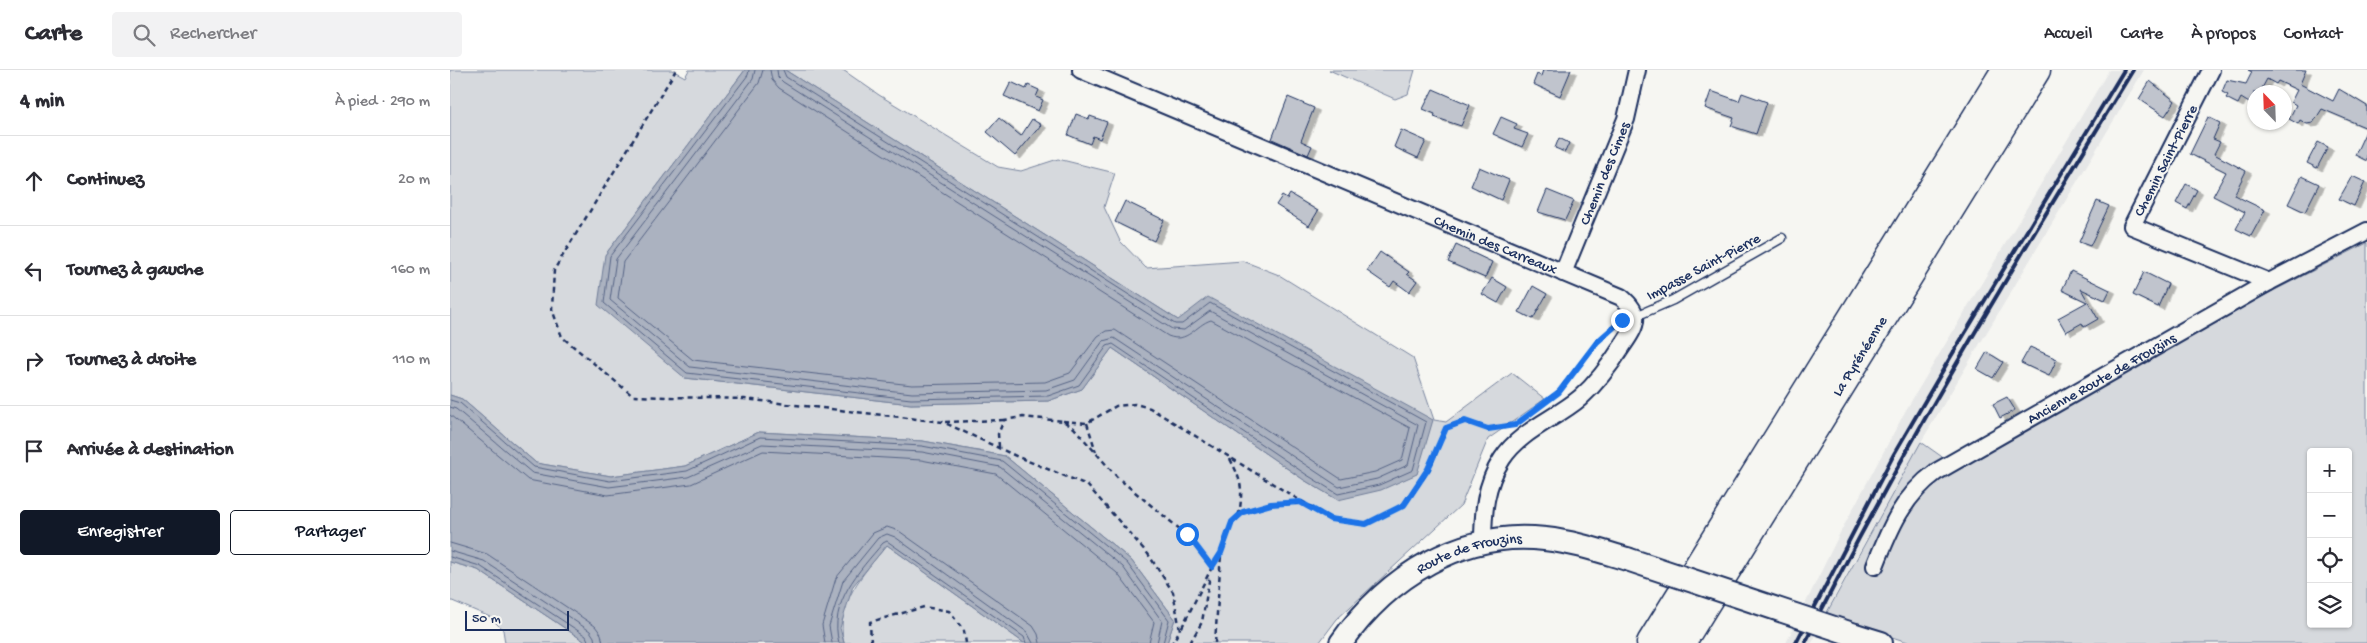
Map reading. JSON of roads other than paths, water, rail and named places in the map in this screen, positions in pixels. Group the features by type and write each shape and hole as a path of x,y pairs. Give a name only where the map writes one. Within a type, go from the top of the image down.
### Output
{"highway":[{"name":"La Pyrénéenne","path":"1651,643 2006,70"},
{"name":"La Pyrénéenne","path":"1681,643 2036,70"}],"main road":[{"name":"Route de Frouzins","path":"1342,643 1377,600 1403,578 1433,560 1483,543 1515,538 1546,539 1627,559 1882,643"}],"street":[{"name":"Chemin des Carreaux","path":"1081,70 1621,297 1631,305 1629,318"},
{"name":"Chemin des Cimes","path":"1562,273 1626,119 1637,70"},
{"name":"Chemin Saint-Pierre","path":"2211,70 2132,226 2269,282"},
{"name":"Ancienne Route de Frouzins","path":"1875,566 1901,508 1917,487 1957,458 2269,282 2367,231"},
{"path":"1483,543 1485,496 1491,478 1502,459 1511,446 1580,398 1597,381 1634,328 1629,318"}],"lane":[{"name":"Impasse Saint-Pierre","path":"1629,318 1673,300 1782,238"}],"water":[{"path":"745,70 785,70 1178,320 1208,297 1433,420 1417,474 1381,490 1338,500 1304,480 1112,348 1082,389 1048,401 911,404 685,378 598,305 605,255"},
{"path":"450,395 462,399 536,463 611,476 685,466 759,432 923,441 1005,456 1131,560 1175,619 1167,643 1024,643 887,545 853,586 840,628 844,643 587,643 478,570 450,562"}],"railway":[{"path":"1796,643 1894,454 2124,70"},
{"path":"1805,643 1922,424 2133,70"}]}
